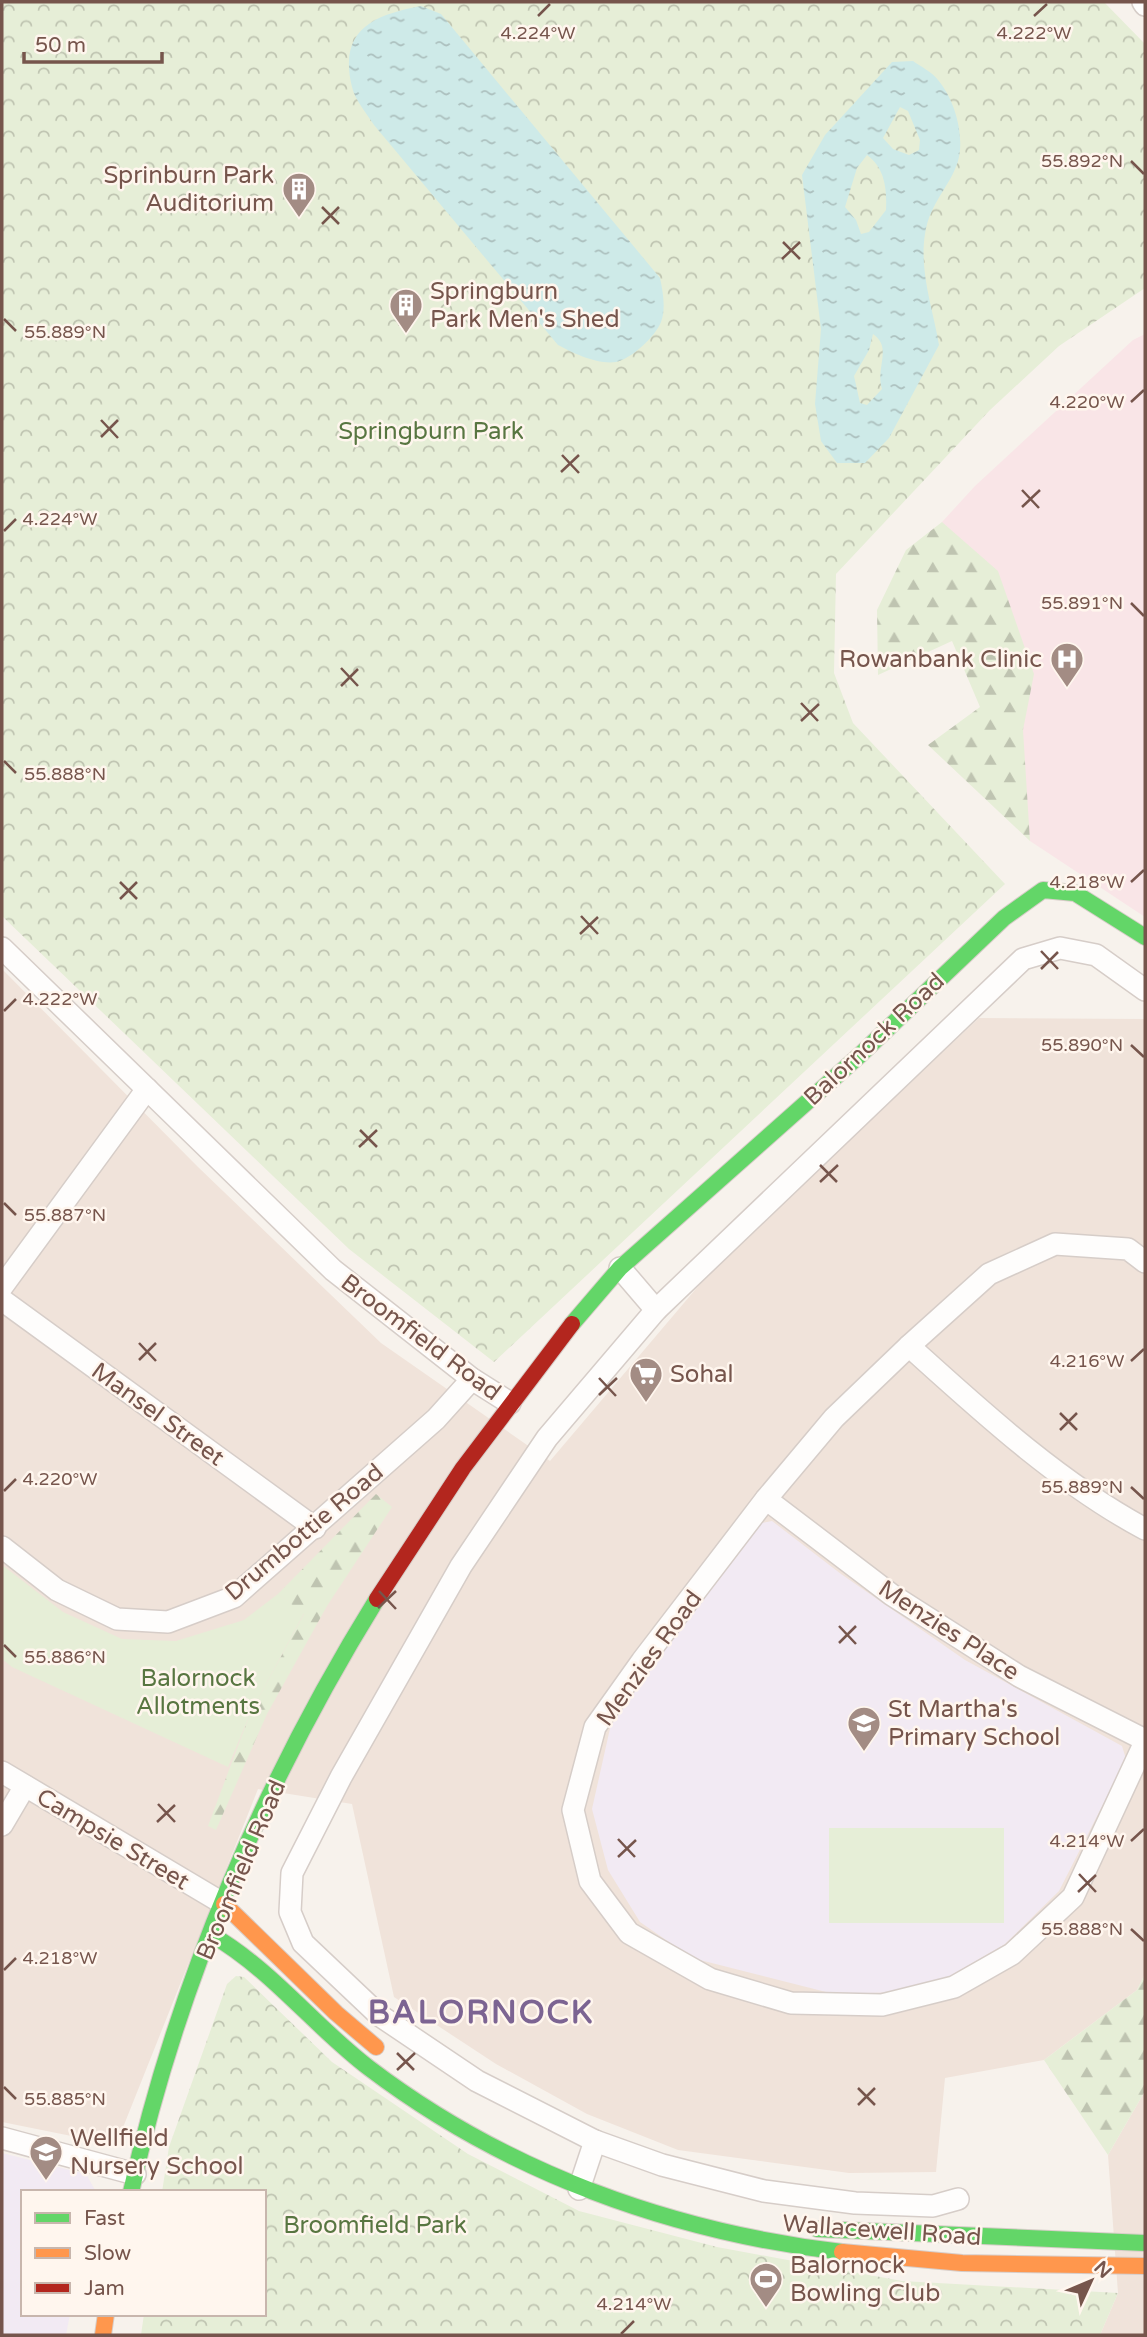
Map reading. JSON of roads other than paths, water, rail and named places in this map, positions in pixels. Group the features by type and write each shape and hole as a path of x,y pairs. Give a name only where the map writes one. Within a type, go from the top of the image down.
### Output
{"street":[{"name":"Balornock Road","path":"510,1403 620,1268 860,1055 1004,918 1043,890 1075,893 1145,937"},
{"name":"Broomfield Road","path":"2,948 333,1270 472,1379 510,1403 447,1490 359,1631 249,1838 167,2048 133,2183"},
{"name":"Balornock Road","path":"547,1438 656,1310 1023,960 1060,948 1096,956 1145,990"},
{"path":"2,1287 147,1089"},
{"name":"Menzies Road","path":"1145,1262 1128,1249 1055,1244 989,1274 909,1346 834,1418 766,1499 642,1661 596,1727 573,1810 590,1881 629,1933 710,1979 791,2003 882,2005 954,1987 1012,1955 1073,1897 1145,1741"},
{"path":"620,1268 656,1310"},
{"name":"Mansel Street","path":"2,1300 315,1528"},
{"path":"909,1346 998,1427 1122,1517 1145,1529"},
{"name":"Drumbottie Road","path":"2,1547 57,1590 117,1619 168,1622 234,1597 436,1419 472,1379"},
{"name":"Broomfield Road","path":"290,1912 292,1873 341,1777 461,1566 547,1438"},
{"name":"Menzies Place","path":"766,1499 892,1595 1019,1676 1145,1741"},
{"name":"Campsie Street","path":"2,1772 224,1904"},
{"path":"2,1825 25,1786"},
{"path":"224,1904 269,1944 314,1993 390,2057"},
{"name":"Wallacewell Road","path":"290,1912 303,1942 379,2015 477,2081 595,2141 662,2165 764,2191 855,2203 933,2206 958,2199"},
{"name":"Wallacewell Road","path":"212,1935 244,1952 320,2026 366,2065 429,2109 501,2152 584,2175 667,2219 748,2238 904,2259 1145,2266"},
{"path":"2,2138 133,2183"},
{"path":"584,2175 595,2141"},
{"path":"658,2196 682,2203"},
{"name":"Wallacewell Road","path":"796,2226 824,2230 1145,2243"},
{"path":"103,2335 106,2316"}],"water":[{"path":"421,6 441,14 660,278 663,317 648,340 629,357 616,362 601,362 558,345 374,125 358,102 349,68 350,52 355,39 363,28 388,14"},
{"path":"913,61 935,77 954,108 959,130 958,161 931,213 925,234 925,276 939,345 889,438 865,463 837,463 821,441 815,404 821,329 802,175 825,135 892,62","holes":["900,107 908,111 920,140 919,150 909,155 893,149 883,138","867,155 873,160 884,180 886,194 886,210 869,232 861,234 856,220 845,207 857,168","873,334 882,345 882,389 867,405 860,403 854,376 869,350"]}],"place":[{"name":"Sprinburn Park Auditorium","path":"299,219"},
{"name":"Springburn Park Men's Shed","path":"406,335"},
{"name":"Rowanbank Clinic","path":"1067,689"},
{"name":"Sohal","path":"646,1404"},
{"name":"St Martha's Primary School","path":"864,1753"},
{"name":"Wellfield Nursery School","path":"46,2182"},
{"name":"Balornock Bowling Club","path":"766,2309"}],"district":[{"name":"BALORNOCK","path":"481,2012"}],"park label":[{"name":"Springburn Park","path":"431,431"},
{"name":"Balornock Allotments","path":"198,1692"},
{"name":"Broomfield Park","path":"375,2225"}]}
